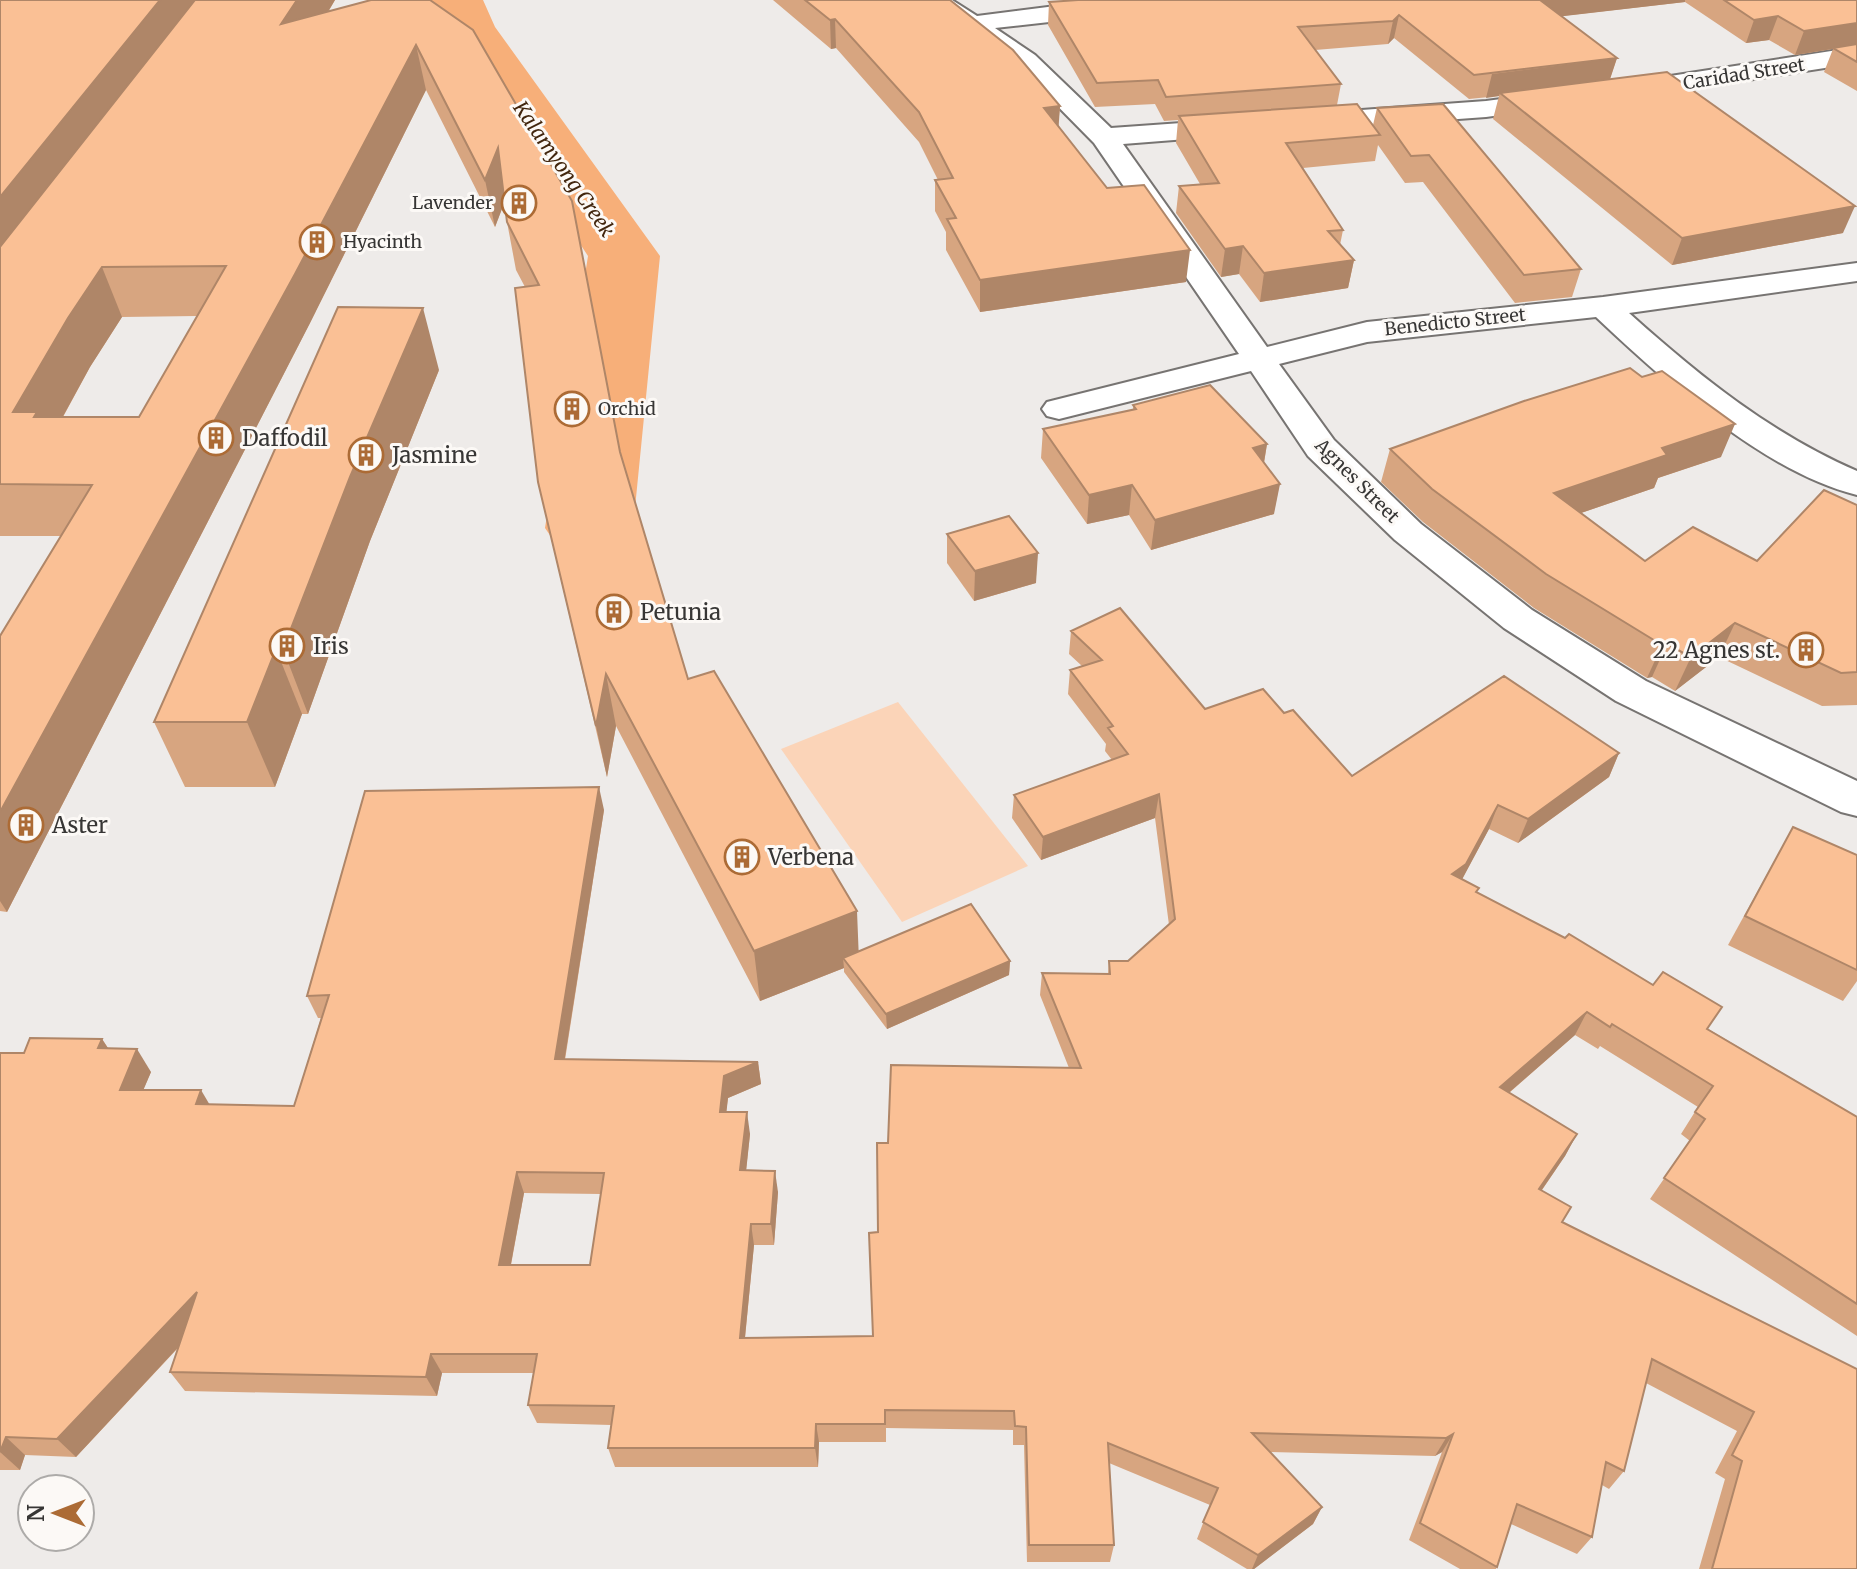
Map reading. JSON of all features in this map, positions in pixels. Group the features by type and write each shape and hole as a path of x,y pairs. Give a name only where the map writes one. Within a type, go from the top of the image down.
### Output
{"street":[{"name":"Agnes Street","path":"936,0 1026,60 1104,137 1321,448 1408,532 1518,619 1631,691 1857,800"},
{"path":"973,24 1052,12 1183,0"},
{"name":"Caridad Street","path":"1606,94 1857,55"},
{"path":"1104,137 1486,109 1576,98"},
{"name":"Benedicto Street","path":"1059,409 1367,332 1603,307 1857,272"},
{"path":"1603,307 1659,359 1753,429 1857,484"}],"shaded area":[{"path":"898,702 1028,866 902,922 781,749"}],"building":[{"path":"0,0 160,0 0,197"},
{"path":"195,0 297,0 281,24 371,0 430,0 473,30 572,201 620,452 688,679 714,671 857,911 754,951 606,674 596,726 538,482 515,288 539,285 507,222 498,148 485,180 416,45 295,274 0,812 0,636 92,485 0,484 0,247","holes":["226,266 139,417 34,417 37,412 13,412 102,267"]},
{"path":"805,0 950,0 1013,50 1060,106 1044,108 1107,188 1144,185 1190,250 980,280 947,219 956,218 935,180 953,178 919,112 835,19 830,20"},
{"path":"1540,0 1617,58 1474,75 1399,15 1393,21 1298,27 1341,84 1166,97 1158,80 1097,83 1049,2"},
{"path":"1724,0 1857,0 1857,23 1804,31 1778,16 1754,20"},
{"path":"1857,44 1857,62 1833,48"},
{"path":"1667,72 1855,206 1682,238 1500,93"},
{"path":"1357,104 1380,135 1286,143 1343,230 1328,231 1354,260 1264,273 1243,246 1225,249 1179,186 1219,183 1179,116"},
{"path":"1443,104 1581,269 1524,275 1429,155 1411,156 1377,108"},
{"path":"338,307 423,308 350,477 283,649 276,649 247,722 154,722"},
{"path":"1630,368 1642,377 1662,371 1735,424 1662,448 1667,455 1554,493 1645,561 1693,527 1757,561 1824,490 1857,505 1857,672 1841,673 1735,623 1691,657 1667,644 1662,645 1546,574 1432,489 1390,449 1524,401"},
{"path":"1210,385 1267,444 1253,448 1280,484 1155,520 1132,485 1089,495 1043,429 1136,409 1133,405"},
{"path":"1009,516 1038,553 975,571 947,534"},
{"path":"1120,608 1205,709 1263,689 1284,713 1293,710 1352,776 1504,676 1619,753 1528,819 1498,805 1466,864 1452,874 1479,888 1476,892 1565,938 1569,934 1653,985 1663,972 1722,1007 1707,1029 1857,1117 1857,1304 1664,1178 1705,1119 1695,1112 1713,1086 1612,1024 1610,1027 1587,1012 1500,1087 1577,1134 1539,1189 1571,1207 1562,1222 1857,1369 1857,1569 1712,1569 1742,1461 1732,1455 1754,1412 1652,1359 1624,1471 1606,1462 1592,1537 1517,1504 1497,1567 1420,1523 1453,1434 1446,1438 1252,1433 1322,1507 1258,1555 1203,1522 1218,1488 1108,1443 1114,1545 1029,1545 1026,1427 1015,1426 1014,1411 885,1410 885,1424 816,1424 815,1448 608,1448 614,1406 528,1405 537,1354 431,1354 426,1377 170,1372 197,1292 57,1439 6,1437 0,1452 0,1053 24,1053 30,1038 102,1039 98,1048 137,1049 120,1090 201,1090 196,1104 294,1106 329,995 307,996 365,791 599,787 555,1059 758,1062 724,1076 720,1112 747,1112 740,1170 775,1171 771,1224 751,1224 740,1338 873,1336 869,1233 878,1232 877,1143 888,1143 891,1065 1081,1068 1042,973 1110,974 1109,961 1128,961 1175,919 1159,794 1043,837 1014,795 1128,754 1108,728 1113,726 1070,670 1102,660 1071,631","holes":["517,1172 604,1173 590,1265 499,1265"]},
{"path":"1793,827 1857,855 1857,970 1745,916"},
{"path":"971,904 1010,961 886,1014 843,958"}],"waterway":[{"name":"Kalamyong Creek","path":"455,0 467,28 624,256 589,528"}],"place":[{"name":"Lavender","path":"519,203"},
{"name":"Hyacinth","path":"317,242"},
{"name":"Orchid","path":"572,409"},
{"name":"Daffodil","path":"216,438"},
{"name":"Jasmine","path":"366,455"},
{"name":"Petunia","path":"614,612"},
{"name":"Iris","path":"287,646"},
{"name":"22 Agnes st.","path":"1806,650"},
{"name":"Aster","path":"26,825"},
{"name":"Verbena","path":"742,857"}]}
